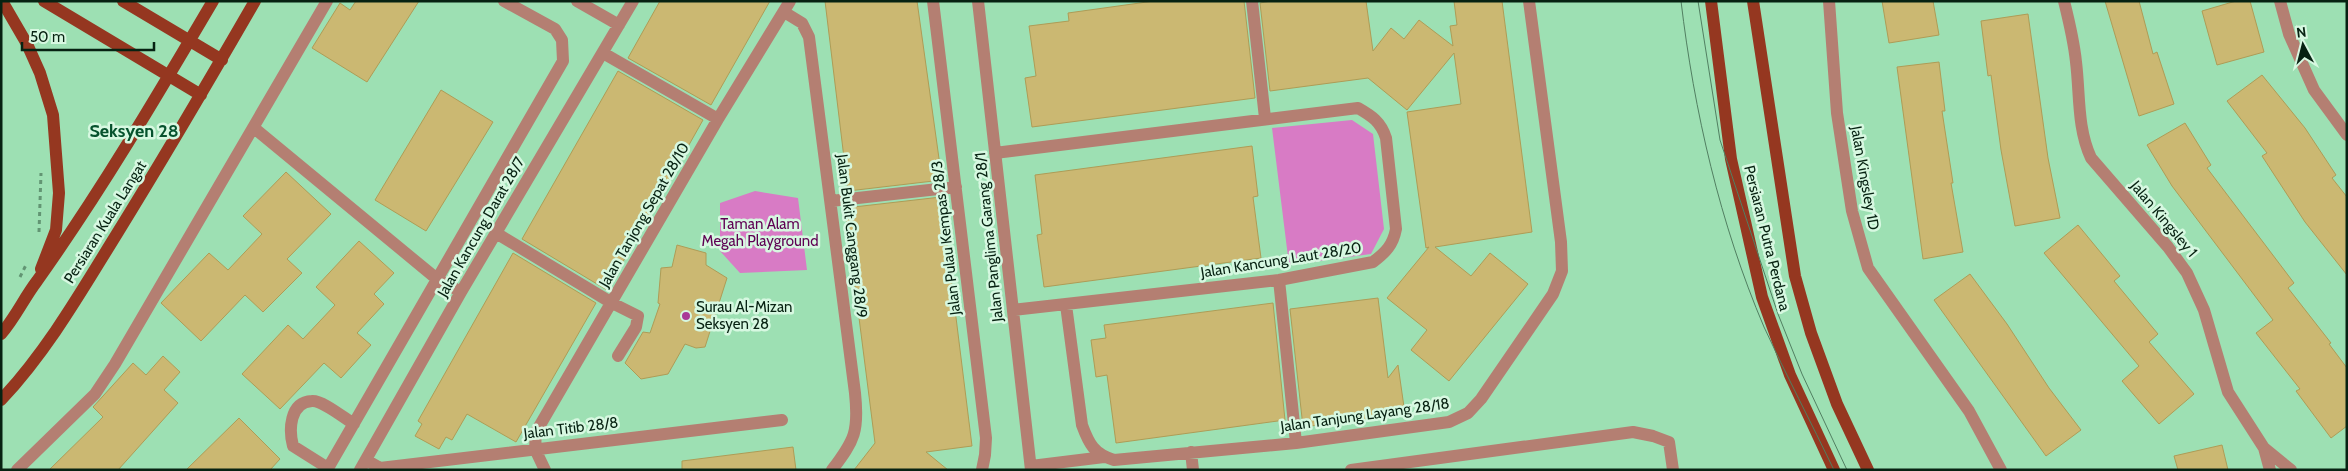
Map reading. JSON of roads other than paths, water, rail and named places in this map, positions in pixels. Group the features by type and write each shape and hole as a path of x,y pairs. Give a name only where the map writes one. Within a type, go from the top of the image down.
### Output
{"main road":[{"path":"2,1 27,44 40,74 53,115 59,192 56,230 36,283"},
{"path":"44,1 201,96"},
{"path":"123,1 222,60"},
{"name":"Persiaran Kuala Langat","path":"1,334 13,320 59,251 170,77 213,1"},
{"name":"Persiaran Kuala Langat","path":"1,400 35,359 64,318 201,96 255,1"},
{"name":"Persiaran Putra Perdana","path":"1711,1 1731,159 1762,297 1790,375 1834,470"},
{"name":"Persiaran Putra Perdana","path":"1753,1 1796,276 1811,333 1837,404 1868,470"}],"street":[{"path":"17,470 95,394 115,364 327,1"},
{"path":"354,424 322,403 312,401 303,404 295,412 290,424 293,446 328,469 354,424 437,280 563,60 562,40 555,29 504,1"},
{"path":"577,1 619,25"},
{"name":"Jalan Kancung Darat 28/7","path":"363,465 461,292 633,1"},
{"name":"Jalan Pulau Kempas 28/3","path":"934,1 986,438 982,470"},
{"name":"Jalan Panglima Garang 28/1","path":"978,1 1031,468"},
{"path":"1252,1 1265,118"},
{"name":"Jalan Tanjung Layang 28/18","path":"1031,468 1104,457 1114,460 1296,443 1449,422 1460,418 1478,404 1553,294 1562,271 1562,257 1529,1"},
{"name":"Jalan Kingsley 1D","path":"1829,1 1837,113 1852,210 1868,268 1969,412 2001,470"},
{"path":"2280,1 2289,34 2314,90 2347,135"},
{"name":"Jalan Kingsley 1","path":"2064,2 2076,61 2082,130 2091,158 2168,247 2187,273 2204,310 2228,392 2264,448 2291,470"},
{"name":"Jalan Tanjong Sepat 28/10","path":"536,449 536,432 718,119 787,7"},
{"name":"Jalan Bukit Canggang 28/9","path":"787,7 802,23 809,37 857,415 855,436 845,454 832,470"},
{"path":"603,53 718,119"},
{"name":"Jalan Kancung Laut 28/20","path":"995,153 1265,118 1358,108 1370,114 1382,125 1386,138 1396,229 1394,241 1373,262 1279,280 1013,310"},
{"path":"254,128 348,204 437,280 461,292"},
{"path":"831,201 956,187"},
{"path":"496,233 612,303 638,316 638,321 618,356"},
{"path":"1279,280 1296,443"},
{"path":"1066,305 1082,426 1088,442 1095,452 1104,457"},
{"name":"Jalan Titib 28/8","path":"363,465 380,468 782,420"},
{"path":"1351,470 1633,432 1669,442 1673,470"},
{"path":"2264,448 2270,470"},
{"path":"536,449 545,470"},
{"path":"1191,452 1193,470"}],"tram line":[{"path":"1681,1 1686,42 1701,125 1734,248 1764,327 1834,470"},
{"path":"1698,1 1720,140 1778,314 1802,374 1847,470"}],"place":[{"name":"Surau Al-Mizan Seksyen 28","path":"686,316"}],"district":[{"name":"Seksyen 28","path":"134,131"}],"park label":[{"name":"Taman Alam Megah Playground","path":"760,232"}]}
